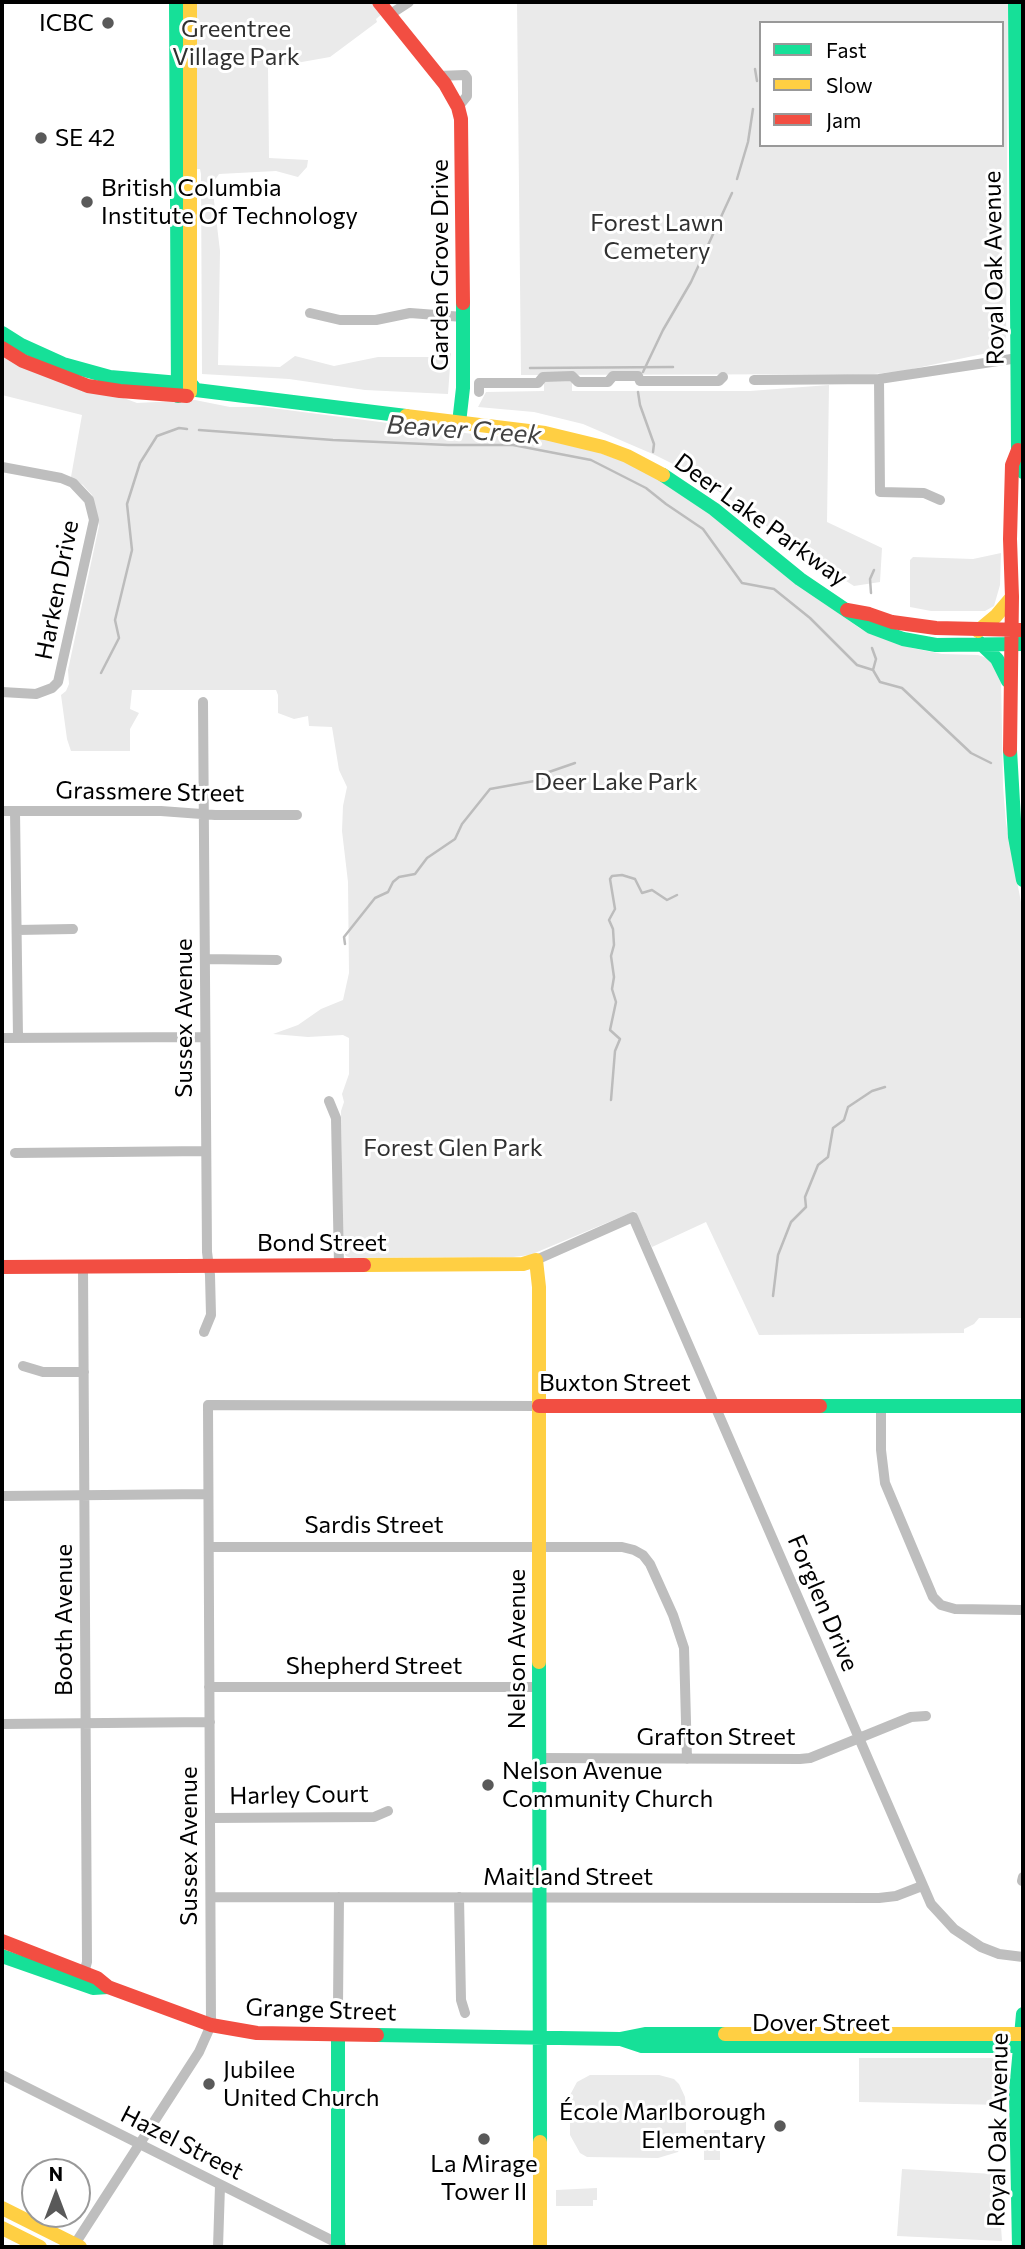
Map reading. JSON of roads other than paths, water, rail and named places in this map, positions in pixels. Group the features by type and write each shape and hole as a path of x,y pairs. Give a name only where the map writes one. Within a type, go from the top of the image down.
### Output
{"street":[{"path":"176,2 187,390"},
{"path":"187,390 190,2"},
{"name":"Garden Grove Drive","path":"379,2 438,76 458,107 463,138 463,388 459,423"},
{"path":"389,15 409,2"},
{"name":"Royal Oak Avenue","path":"1015,2 1019,74 1018,450 1023,472"},
{"name":"Garden Grove Drive","path":"438,76 465,75 467,78 467,96 458,107"},
{"path":"310,313 341,320 376,320 410,313 463,317"},
{"name":"Deer Lake Parkway","path":"2,333 41,355 86,371 187,390 545,433 603,447 648,466 691,492 800,579 845,609 892,622 979,637 1017,637"},
{"name":"Deer Lake Parkway","path":"2,348 23,361 88,386 120,391 187,390"},
{"path":"754,380 879,379 1020,358"},
{"path":"479,388 538,383 543,377 572,376 578,382 608,382 613,376 638,376 640,381 719,380 723,377"},
{"path":"879,379 880,492 924,493 940,500"},
{"name":"Royal Oak Avenue","path":"1018,450 1012,465 1010,539 1012,597 1017,637 1009,683 1013,815 1023,880"},
{"name":"Harken Drive","path":"2,467 73,483 89,500 94,520 58,682 52,688 36,694 2,692"},
{"path":"1009,683 997,659 979,637 1012,597"},
{"name":"Sussex Avenue","path":"203,702 207,1252 211,1315 204,1332"},
{"name":"Grassmere Street","path":"2,811 161,811 297,815"},
{"path":"15,811 18,1038"},
{"path":"17,930 73,929"},
{"path":"205,959 277,960"},
{"path":"2,1038 205,1037"},
{"path":"329,1101 336,1118 339,1265"},
{"path":"15,1153 206,1150"},
{"name":"Bond Street","path":"2,1266 511,1264 536,1260 633,1217"},
{"name":"Forglen Drive","path":"633,1217 922,1886 939,1915 967,1939 994,1953 1023,1957"},
{"name":"Nelson Avenue","path":"536,1260 539,1286 540,2247"},
{"name":"Booth Avenue","path":"83,1266 88,1962 84,1973"},
{"path":"23,1366 43,1372 84,1372"},
{"name":"Sussex Avenue","path":"76,2246 199,2052 211,2025 208,1405"},
{"name":"Buxton Street","path":"208,1405 1023,1406"},
{"path":"881,1406 881,1450 885,1483 933,1597 941,1605 956,1609 1023,1610"},
{"path":"2,1496 208,1494"},
{"name":"Sardis Street","path":"209,1547 540,1546 622,1547 639,1552 647,1559 673,1615 684,1648 687,1759"},
{"name":"Shepherd Street","path":"209,1687 540,1687"},
{"name":"Grafton Street","path":"539,1758 810,1758 911,1717 926,1716"},
{"path":"2,1724 209,1722"},
{"name":"Harley Court","path":"210,1818 374,1818 388,1811"},
{"name":"Maitland Street","path":"211,1897 879,1898 922,1886"},
{"path":"338,2005 339,1897"},
{"path":"458,1897 461,2000 465,2013"},
{"name":"Grange Street","path":"2,1941 97,1978 108,1987 211,2025 257,2033 539,2038"},
{"name":"Grange Street","path":"2,1956 93,1988 108,1987"},
{"name":"Royal Oak Avenue","path":"1019,2247 1016,2092 1023,2014"},
{"path":"338,2035 340,2246"},
{"name":"Dover Street","path":"539,2038 620,2039 642,2046 1022,2040"},
{"name":"Hazel Street","path":"2,2076 340,2246"},
{"path":"218,2247 220,2186"},
{"path":"2,2208 76,2246"},
{"path":"2,2228 35,2246"}],"waterway":[{"path":"2,10 3,2"},
{"path":"755,69 757,81"},
{"path":"737,179 748,142 753,109"},
{"path":"643,372 663,330 691,282 732,193"},
{"path":"530,368 673,367"},
{"path":"638,392 654,444 653,452"},
{"name":"Beaver Creek","path":"101,673 119,638 115,620 132,550 127,504 140,463 157,436 179,428 187,429"},
{"name":"Beaver Creek","path":"199,430 333,440 513,445 591,460 646,488 703,529 742,583 774,589 810,618 857,665 873,670 880,682 902,688 971,753 991,763"},
{"path":"871,593 870,579 874,570"},
{"path":"872,648 876,659 873,670"},
{"path":"345,944 344,937 375,898 388,892 399,877 415,874 427,858 455,839 462,824 490,789 540,780 546,773 575,763"},
{"path":"611,1100 615,1051 620,1039 610,1030 616,1002 612,989 613,929 609,920 615,909 610,879 612,876 622,875 635,879 642,893 652,890 667,900 677,895"},
{"path":"773,1296 778,1255 791,1222 806,1207 805,1197 818,1165 828,1157 833,1128 844,1120 848,1107 872,1091 885,1087"}],"place":[{"name":"ICBC","path":"108,23"},
{"name":"SE 42","path":"41,138"},
{"name":"British Columbia Institute Of Technology","path":"87,202"},
{"name":"Nelson Avenue Community Church","path":"488,1785"},
{"name":"Jubilee United Church","path":"209,2084"},
{"name":"École Marlborough Elementary","path":"780,2126"},
{"name":"La Mirage Tower II","path":"484,2139"}],"park label":[{"name":"Greentree Village Park","path":"236,43"},
{"name":"Forest Lawn Cemetery","path":"657,237"},
{"name":"Deer Lake Park","path":"616,782"},
{"name":"Forest Glen Park","path":"453,1148"}]}
